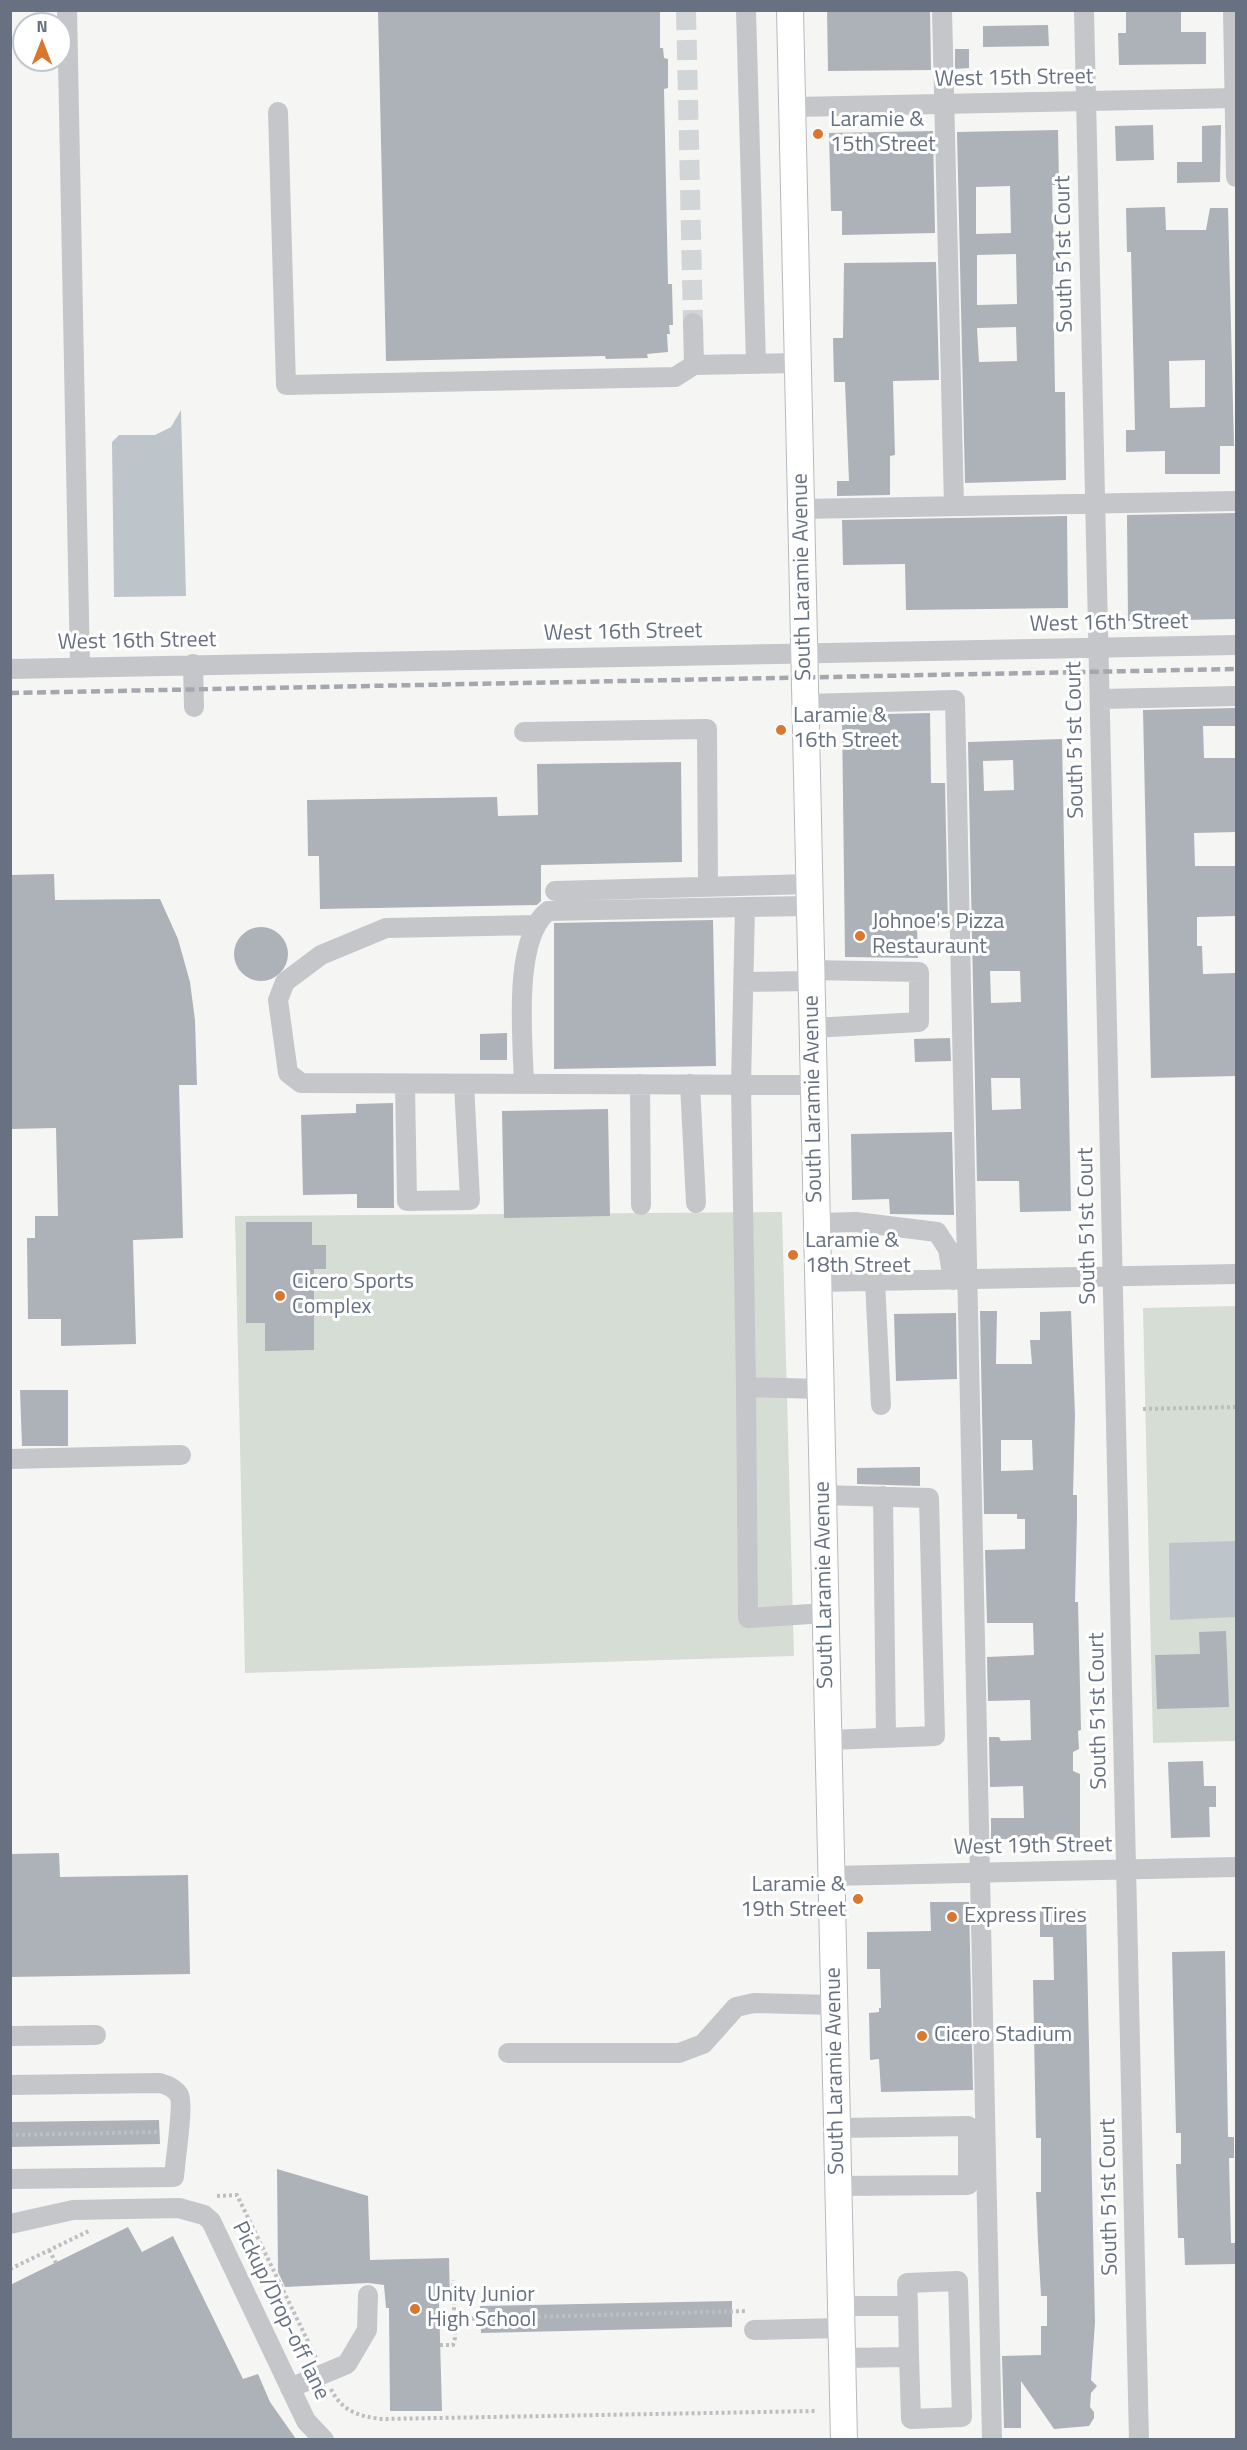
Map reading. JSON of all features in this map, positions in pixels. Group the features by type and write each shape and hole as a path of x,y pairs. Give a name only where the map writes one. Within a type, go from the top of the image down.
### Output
{"main road":[{"name":"South Laramie Avenue","path":"790,10 844,2439"}],"street":[{"path":"67,10 80,668"},
{"path":"746,10 756,364"},
{"path":"942,10 954,506"},
{"name":"South 51st Court","path":"1084,10 1139,2439"},
{"path":"1233,10 1236,177"},
{"name":"West 15th Street","path":"793,107 1236,98"},
{"path":"278,112 286,385 675,377 694,365 798,363"},
{"path":"693,323 694,365"},
{"path":"801,509 1236,501"},
{"name":"West 16th Street","path":"10,669 1236,645"},
{"path":"193,664 194,707"},
{"path":"1100,699 1236,696"},
{"path":"806,704 955,700 959,1279 979,1872 992,2439"},
{"path":"524,732 707,729 708,886"},
{"path":"555,891 708,886 810,895"},
{"path":"524,1084 522,1002 527,956 536,925 548,911 745,907 810,895"},
{"path":"745,907 741,1085 748,1618 826,1612"},
{"path":"536,925 386,928 321,955 285,982 278,1000 288,1073 301,1083 814,1085"},
{"path":"744,982 812,976 919,972 919,1022 813,1028"},
{"path":"405,1084 407,1201 470,1200 464,1084"},
{"path":"640,1084 641,1205"},
{"path":"690,1084 696,1203"},
{"path":"817,1223 846,1222 938,1232 959,1279"},
{"path":"818,1282 1236,1274"},
{"path":"875,1281 881,1406"},
{"path":"746,1387 821,1389"},
{"path":"10,1459 181,1455"},
{"path":"823,1495 928,1498 935,1736 829,1740"},
{"path":"883,1496 886,1737"},
{"name":"West 19th Street","path":"831,1875 1236,1867"},
{"path":"508,2053 679,2053 703,2044 736,2007 754,2003 834,2005"},
{"path":"10,2036 96,2035"},
{"path":"10,2085 160,2083 170,2086 180,2096 182,2112 175,2150 174,2177 179,2208"},
{"path":"837,2128 968,2126 968,2185 838,2186"},
{"path":"10,2179 174,2177"},
{"name":"Pickup/Drop-off lane","path":"10,2224 73,2210 179,2208 204,2215 211,2222 306,2421 324,2439"},
{"path":"958,2281 962,2417 911,2419 909,2357 907,2283 958,2281"},
{"path":"290,2388 347,2364 367,2330 368,2295"},
{"path":"753,2321 841,2317 908,2306"},
{"path":"842,2358 909,2357"}],"path":[{"path":"1143,1409 1236,1407"},
{"path":"10,2135 160,2132"},
{"path":"217,2196 237,2195 335,2398 352,2413 383,2419 816,2411"},
{"path":"10,2269 92,2230"},
{"path":"50,2250 56,2262"},
{"path":"440,2344 453,2344 453,2280"},
{"path":"454,2319 753,2321"}],"shaded area":[{"path":"181,410 186,596 114,597 112,442 119,435 155,435 171,427"},
{"name":"Cicero Sports Complex","path":"782,1212 794,1656 245,1673 235,1216"},
{"path":"1236,1306 1236,1741 1153,1743 1143,1308"},
{"path":"1236,1541 1236,1617 1170,1620 1169,1543"}],"building":[{"path":"378,10 660,10 660,48 663,48 664,58 668,59 668,88 664,89 668,284 672,284 673,325 669,325 670,334 667,334 668,352 647,354 648,358 606,359 605,356 386,361"},
{"path":"827,10 930,10 931,70 828,71"},
{"path":"1126,10 1181,10 1181,32 1206,32 1206,64 1119,65 1118,33 1126,33"},
{"path":"1048,25 1049,46 983,47 983,26"},
{"path":"955,49 969,49 969,68 955,69"},
{"path":"1153,125 1154,160 1116,161 1115,126"},
{"path":"1221,125 1220,182 1177,183 1177,162 1202,162 1202,126"},
{"path":"1058,130 1059,185 1052,185 1054,254 1057,254 1058,274 1053,274 1055,392 1065,392 1066,480 965,483 957,132","holes":["1010,186 1011,233 976,234 976,187","1016,254 1017,304 977,305 977,255","1016,327 1017,361 979,362 977,328"]},
{"path":"933,131 935,233 842,235 842,211 831,211 829,133"},
{"path":"1165,207 1166,230 1206,230 1210,208 1228,208 1234,446 1220,446 1220,474 1165,474 1165,451 1126,452 1126,430 1135,430 1131,252 1127,252 1126,208","holes":["1205,360 1205,407 1170,408 1169,361"]},
{"path":"936,262 939,380 893,381 895,455 890,456 890,495 837,496 837,481 849,481 845,382 834,382 833,338 843,338 844,263"},
{"path":"1236,513 1236,619 1128,621 1127,515"},
{"path":"1067,516 1068,608 906,610 905,564 843,565 842,520"},
{"path":"1236,708 1236,726 1203,726 1204,758 1236,758 1236,832 1194,833 1195,866 1236,866 1236,916 1197,917 1197,946 1202,946 1203,974 1236,973 1236,1076 1151,1078 1143,710"},
{"path":"930,713 931,783 945,783 948,927 917,927 918,958 845,957 842,715"},
{"path":"1062,739 1071,1211 1020,1212 1019,1181 977,1181 968,742","holes":["1013,760 1014,790 984,791 983,761","990,971 1020,971 1021,1002 991,1003","991,1078 1020,1078 1021,1109 992,1110"]},
{"path":"681,762 682,862 541,865 541,901 537,905 320,909 319,856 308,856 307,800 497,797 498,816 538,815 537,764"},
{"path":"54,874 55,900 160,899 178,939 190,982 195,1020 197,1085 179,1085 183,1238 133,1240 136,1344 61,1346 61,1319 28,1319 27,1238 35,1238 35,1216 58,1216 56,1128 10,1129 10,875"},
{"path":"713,920 716,1066 554,1069 554,923"},
{"path":"256,927 266,927 276,931 284,939 288,954 284,969 276,977 266,981 256,981 246,977 238,969 234,959 234,949 238,939 246,931"},
{"path":"507,1033 507,1060 480,1060 480,1034"},
{"path":"950,1038 951,1061 915,1062 914,1039"},
{"path":"393,1103 394,1208 357,1208 357,1194 303,1195 301,1115 356,1113 356,1104"},
{"path":"608,1109 610,1216 504,1218 502,1111"},
{"path":"952,1132 954,1215 890,1214 889,1199 852,1200 851,1134"},
{"name":"Cicero Sports Complex","path":"246,1222 312,1222 312,1245 326,1245 326,1269 314,1269 314,1350 265,1351 265,1323 246,1323"},
{"path":"980,1311 997,1311 996,1364 1032,1364 1030,1340 1040,1340 1040,1312 1071,1311 1075,1415 1073,1495 1077,1495 1075,1602 1078,1602 1081,1730 1078,1731 1079,1749 1073,1752 1073,1771 1080,1774 1080,1840 991,1839 991,1818 1024,1818 1023,1786 990,1787 989,1737 999,1737 1001,1741 1031,1740 1030,1700 988,1701 987,1657 1034,1655 1033,1623 987,1623 985,1550 1025,1549 1025,1519 1017,1519 1017,1514 984,1514","holes":["1001,1440 1032,1440 1033,1470 1001,1471"]},
{"path":"956,1313 957,1379 896,1381 894,1314"},
{"path":"20,1390 68,1390 68,1446 22,1446"},
{"path":"920,1467 920,1486 857,1484 857,1468"},
{"path":"1226,1631 1229,1707 1157,1709 1155,1655 1200,1654 1199,1632"},
{"path":"1203,1761 1204,1786 1216,1786 1216,1807 1209,1807 1210,1837 1171,1838 1168,1762"},
{"path":"59,1853 60,1877 188,1875 190,1974 10,1977 10,1854"},
{"name":"Cicero Stadium","path":"930,1902 969,1902 973,2090 881,2092 879,2059 870,2060 869,2013 879,2012 881,2008 880,1969 867,1969 867,1932 931,1931"},
{"path":"1086,1909 1095,2322 1091,2380 1097,2386 1091,2393 1090,2407 1094,2412 1094,2418 1089,2426 1054,2429 1021,2381 1021,2428 1004,2428 1002,2356 1041,2355 1041,2326 1047,2326 1047,2296 1041,2296 1038,2242 1036,2192 1041,2192 1041,2138 1036,2138 1033,1980 1054,1980 1053,1937 1040,1937 1040,1910"},
{"path":"1225,1951 1228,2137 1234,2137 1234,2158 1229,2158 1231,2243 1236,2243 1236,2264 1185,2265 1184,2238 1178,2238 1176,2164 1181,2164 1181,2133 1176,2133 1172,1952"},
{"path":"159,2120 160,2144 10,2147 10,2122"},
{"path":"277,2169 368,2196 370,2260 449,2258 450,2303 439,2303 442,2411 390,2411 389,2308 386,2308 384,2285 368,2283 285,2287 278,2272"},
{"path":"128,2227 142,2252 173,2236 243,2379 258,2374 270,2402 296,2439 10,2439 10,2285"},
{"path":"732,2301 732,2327 481,2333 480,2306"}],"tunnel":[{"path":"686,10 693,323"}],"railway":[{"path":"10,693 1236,669"}],"place":[{"name":"Laramie & 15th Street","path":"818,134"},
{"name":"Laramie & 16th Street","path":"781,730"},
{"name":"Johnoe's Pizza Restauraunt","path":"860,936"},
{"name":"Laramie & 18th Street","path":"793,1255"},
{"name":"Cicero Sports Complex","path":"280,1296"},
{"name":"Laramie & 19th Street","path":"858,1899"},
{"name":"Express Tires","path":"952,1917"},
{"name":"Cicero Stadium","path":"922,2036"},
{"name":"Unity Junior High School","path":"415,2309"}]}
